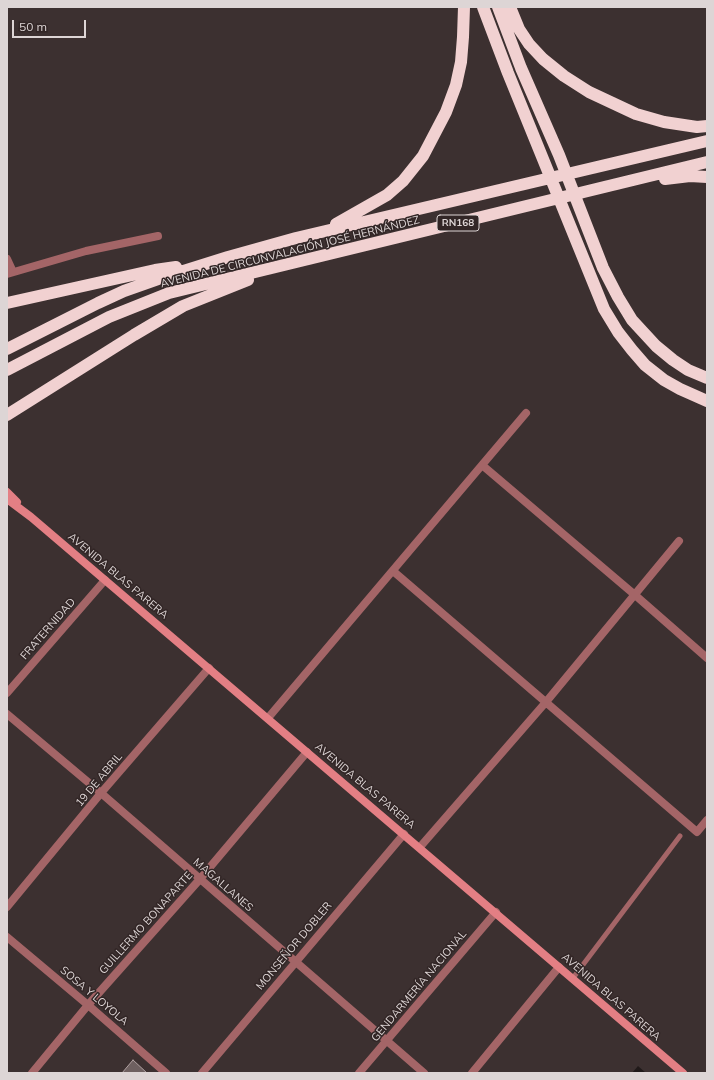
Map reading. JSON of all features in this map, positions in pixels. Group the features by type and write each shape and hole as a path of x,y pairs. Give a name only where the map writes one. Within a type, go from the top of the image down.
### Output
{"highway":[{"path":"296,238 342,221 387,196 403,181 423,156 446,112 456,85 461,62 464,7"},
{"path":"483,7 564,213 604,309 618,332 641,360 664,380 707,401"},
{"path":"498,7 521,68 559,155 603,268 618,297 632,320 656,346 672,360 688,370 707,378"},
{"path":"510,7 519,29 543,59 564,76 589,92 612,104 643,116 664,122 697,127 707,126"},
{"name":"AVENIDA DE CIRCUNVALACIÓN JOSÉ HERNÁNDEZ","path":"7,349 124,291 205,264 296,238 707,141"},
{"name":"AVENIDA DE CIRCUNVALACIÓN JOSÉ HERNÁNDEZ","path":"7,370 109,317 170,293 707,162"},
{"name":"RN168","path":"616,185 690,176 707,177"},
{"path":"7,415 183,306 211,294 300,262"},
{"path":"7,303 155,270 205,264"}],"main road":[{"path":"7,492 31,517"},
{"path":"7,499 31,517"},
{"name":"AVENIDA BLAS PARERA","path":"31,517 683,1073"}],"street":[{"path":"7,259 10,273 86,250 158,236"},
{"path":"268,718 526,413"},
{"path":"482,465 707,658"},
{"path":"420,848 546,702 679,541"},
{"path":"393,571 697,832 707,820"},
{"name":"FRATERNIDAD","path":"7,693 105,580"},
{"name":"19 DE ABRIL","path":"7,907 101,793 209,668"},
{"name":"MAGALLANES","path":"7,714 101,793 424,1073"},
{"name":"GUILLERMO BONAPARTE","path":"32,1073 88,1005 200,879 307,752"},
{"name":"MONSEÑOR DOBLER","path":"202,1073 404,834"},
{"name":"GENDARMERÍA NACIONAL","path":"359,1073 496,912"},
{"name":"SOSA Y LOYOLA","path":"7,937 166,1073"},
{"path":"472,1073 559,967"}],"lane":[{"path":"573,978 680,836"}],"building":[{"path":"133,1060 147,1073 122,1073"}]}
